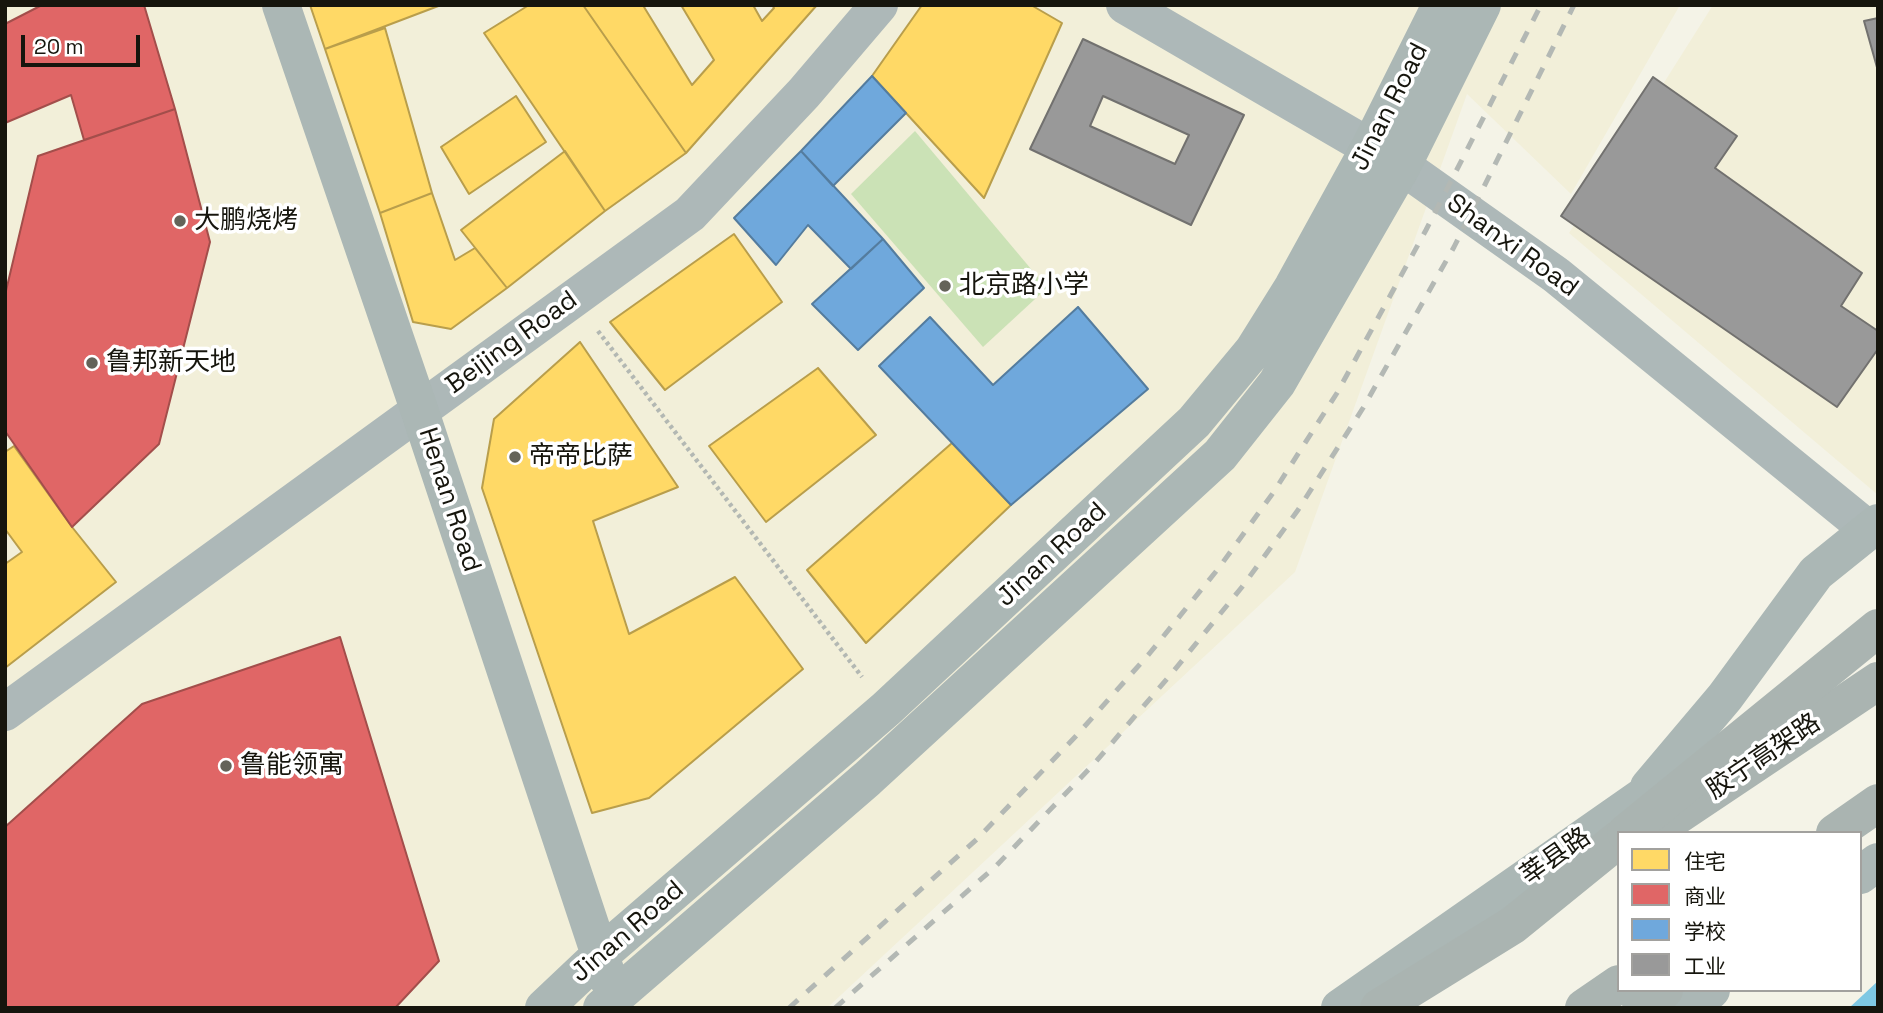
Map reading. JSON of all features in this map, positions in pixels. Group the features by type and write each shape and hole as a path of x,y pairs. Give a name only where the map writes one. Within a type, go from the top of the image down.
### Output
{"highway":[{"path":"1628,831 1878,628"},
{"name":"胶宁高架路","path":"1646,815 1878,681"},
{"path":"1838,831 1878,803"},
{"path":"1862,838 1878,826"},
{"path":"1402,1008 1513,925 1617,841"},
{"path":"1380,1008 1513,925 1617,855"},
{"path":"1584,1008 1617,985"},
{"path":"1642,1008 1662,992"}],"street":[{"name":"Henan Road","path":"281,5 419,410 599,956 608,1002"},
{"name":"Beijing Road","path":"5,712 690,214 804,93 879,5"},
{"name":"Shanxi Road","path":"1125,5 1386,157 1556,275 1873,526"},
{"name":"Jinan Road","path":"608,1002 867,779 1220,455 1277,383 1386,157 1441,5"},
{"name":"Jinan Road","path":"544,1008 599,956 886,709 1194,422 1254,351 1293,287 1386,157 1482,5"},
{"path":"1646,815 1725,697 1816,573 1873,526"},
{"name":"莘县路","path":"1621,831 1646,815 1878,639"},
{"name":"莘县路","path":"1340,1008 1617,833"},
{"path":"1862,874 1878,862"},
{"path":"1689,1008 1709,992"}],"path":[{"path":"574,299 886,709"}],"shaded area":[{"path":"5,5 1499,5 1495,20 1502,5 1680,5 1571,194 1467,94 1295,572 827,1008 5,1008"},
{"path":"1713,5 1878,5 1878,495 1569,233"}],"green space":[{"path":"915,131 1047,288 983,347 851,194"}],"water":[{"path":"1878,981 1878,1008 1849,1008"}],"building: 住宅":[{"path":"310,5 441,5 325,49"},
{"path":"529,5 583,5 686,153 605,211 484,33"},
{"path":"583,5 647,5 644,7 692,85 714,60 681,5 753,5 762,21 774,8 772,5 817,5 686,153"},
{"path":"922,5 1031,5 1062,23 984,198 872,76"},
{"path":"385,28 432,193 380,213 325,49"},
{"path":"516,96 546,142 469,194 441,147"},
{"path":"565,151 605,211 507,288 461,230"},
{"path":"432,193 455,260 475,248 507,288 451,329 413,322 380,213"},
{"path":"734,234 782,302 665,390 610,322"},
{"path":"580,342 678,487 593,521 629,634 735,577 803,669 649,798 592,813 482,488 494,419"},
{"path":"818,368 876,435 766,522 709,446"},
{"path":"952,443 1011,505 866,643 807,570"},
{"path":"14,446 72,527 116,582 5,668 5,564 22,552 5,529 5,452"},
{"path":"332,667 408,941 224,991 149,717"},
{"path":"82,985 89,1008 6,1008"}],"building: 商业":[{"path":"42,5 144,5 175,109 84,140 71,95 5,123 5,24"},
{"name":"鲁邦新天地","path":"175,109 210,242 159,444 72,527 5,431 5,295 38,156"},
{"name":"鲁能领寓","path":"340,637 439,961 395,1008 5,1008 5,827 142,704"}],"building: 学校":[{"path":"872,76 906,113 833,186 801,151"},
{"path":"801,151 883,239 851,269 808,225 776,265 734,218"},
{"path":"883,239 924,288 858,350 812,304"},
{"path":"1078,307 1148,389 1011,505 879,366 930,317 993,385"}],"building: 工业":[{"path":"1878,18 1878,71 1864,21"},
{"path":"1083,39 1244,115 1191,225 1030,149","holes":["1103,96 1189,135 1175,164 1090,126"]},
{"path":"1653,77 1737,136 1715,168 1862,273 1841,306 1878,331 1878,349 1837,407 1561,216"}],"railway":[{"path":"789,1008 977,839 1076,736 1149,654 1218,569 1273,493 1337,393 1426,230 1541,5"},
{"path":"835,1008 996,866 1093,765 1242,587 1298,510 1363,408 1454,247 1574,5"}],"place":[{"name":"大鹏烧烤","path":"180,221"},
{"name":"北京路小学","path":"945,286"},
{"name":"鲁邦新天地","path":"92,363"},
{"name":"帝帝比萨","path":"515,457"},
{"name":"鲁能领寓","path":"226,766"}]}
